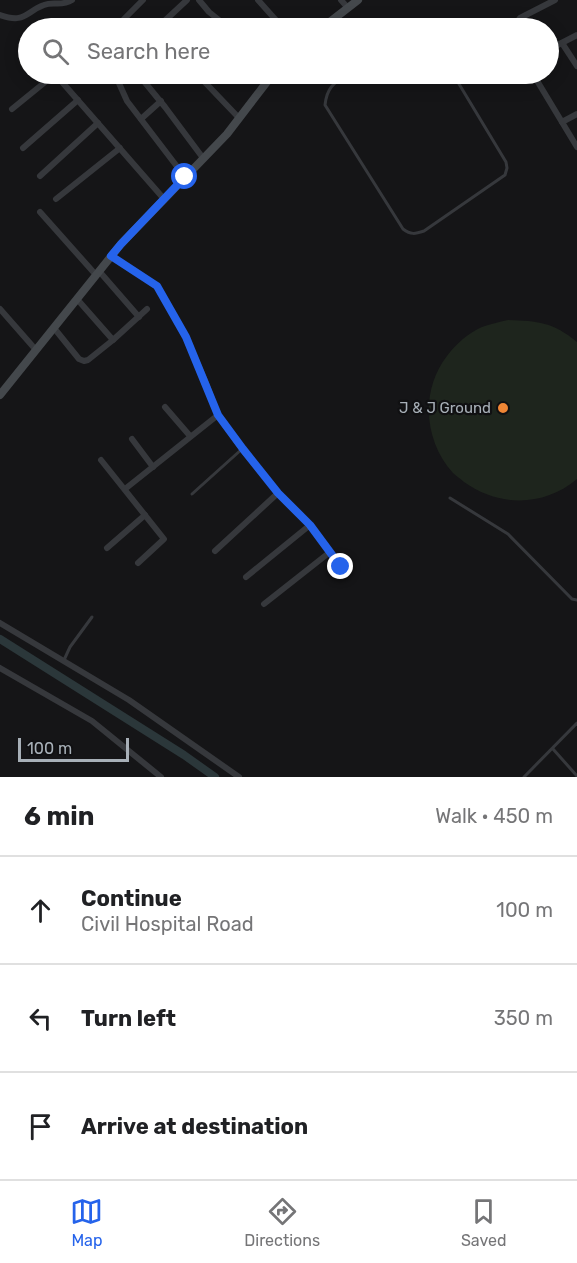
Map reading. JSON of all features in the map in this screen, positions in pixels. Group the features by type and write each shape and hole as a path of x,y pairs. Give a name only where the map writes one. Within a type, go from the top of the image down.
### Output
{"street":[{"path":"0,15 11,19 27,16 45,4 65,4 72,0"},
{"path":"125,18 143,0"},
{"path":"168,18 187,0"},
{"path":"199,0 216,18"},
{"path":"258,0 275,18"},
{"path":"341,0 348,8"},
{"path":"335,18 358,0"},
{"path":"520,18 555,0"},
{"path":"559,45 577,35"},
{"path":"562,43 577,66"},
{"path":"12,109 43,84"},
{"path":"64,84 164,199"},
{"path":"119,84 127,101 185,177"},
{"path":"146,84 203,158"},
{"path":"207,84 239,118"},
{"path":"0,395 121,244 226,134 265,84"},
{"path":"539,84 577,147"},
{"path":"23,148 78,100"},
{"path":"141,119 161,102"},
{"path":"562,122 577,114"},
{"path":"40,176 98,123"},
{"path":"56,199 120,148"},
{"path":"40,212 138,317"},
{"path":"111,256 157,286 186,337 218,415 278,493 310,525 341,567"},
{"path":"77,299 113,340"},
{"path":"0,309 36,350"},
{"path":"54,328 84,361 113,340 147,309"},
{"path":"165,407 190,436"},
{"path":"125,489 218,415"},
{"path":"132,440 153,467"},
{"path":"101,460 164,539 138,563"},
{"path":"215,551 278,493"},
{"path":"107,548 145,515"},
{"path":"246,577 310,525"},
{"path":"264,604 330,552"},
{"path":"0,622 129,700 239,777"},
{"path":"0,668 92,721 161,777"}],"lane":[{"path":"334,84 327,93 325,105 404,229 410,234 416,234 424,231 505,175 506,162 459,84"},
{"path":"192,494 243,449"},
{"path":"450,498 508,534 572,599 577,600"},
{"path":"64,661 70,647 92,617"},
{"path":"524,777 577,723"},
{"path":"553,749 577,776"}],"shaded area":[{"name":"J & J Ground","path":"508,320 545,324 560,330 577,342 577,479 550,495 536,499 506,499 492,496 464,482 443,460 431,431 429,400 432,385 447,356 472,332"}],"waterway":[{"path":"0,639 215,777"}],"place":[{"name":"J & J Ground","path":"503,408"}],"route":[{"path":"185,177 111,256 157,286 186,337 218,415 278,493 310,525 341,567"}]}
